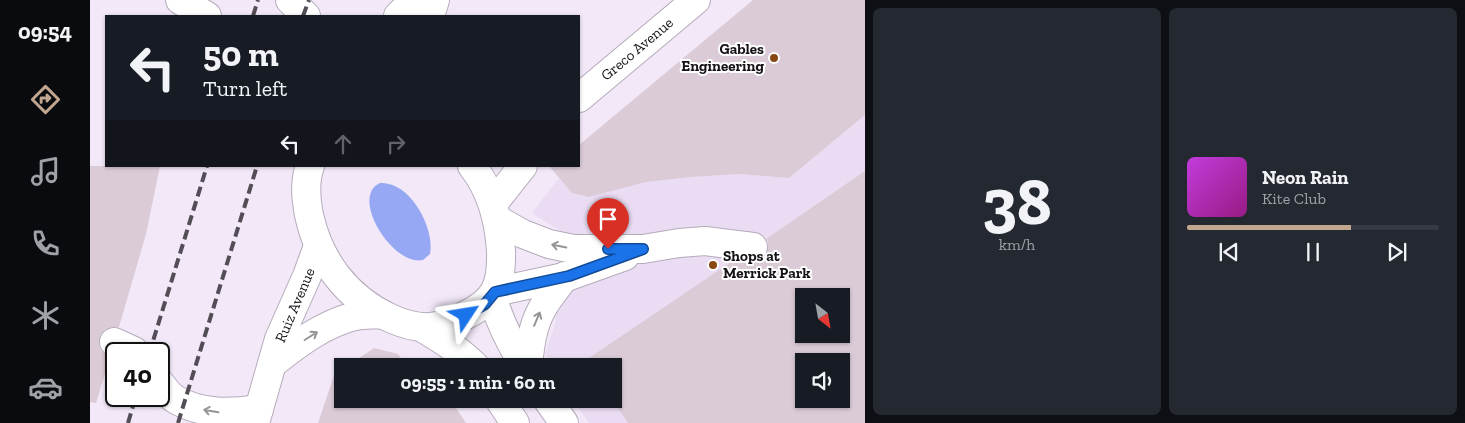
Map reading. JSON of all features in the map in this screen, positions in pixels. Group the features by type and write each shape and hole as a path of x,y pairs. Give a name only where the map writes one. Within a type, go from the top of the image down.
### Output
{"street":[{"path":"180,0 206,15"},
{"path":"290,0 305,15"},
{"path":"399,15 414,0"},
{"path":"430,15 435,0"},
{"name":"Greco Avenue","path":"580,97 696,0"},
{"path":"473,167 484,183 495,212 501,258 494,295 500,321 521,358"},
{"path":"495,212 522,167"},
{"path":"308,169 306,187 312,227 326,262 347,288 360,300 382,314 402,323 431,327 456,321 475,311 494,295 565,276 643,249"},
{"path":"495,212 523,234 549,244 573,249 643,249 705,241 753,247"},
{"name":"Ruiz Avenue","path":"257,416 279,339 318,246"},
{"path":"527,358 535,324 542,308 565,276"},
{"name":"Ruiz Avenue","path":"272,364 294,347 336,322 358,316 382,314"},
{"path":"421,327 447,342 467,358"},
{"path":"170,394 174,399 197,408 223,413 237,412 257,416"},
{"path":"505,408 515,423"},
{"path":"553,408 564,423"}],"shaded area":[{"name":"Shops at Merrick Park","path":"865,115 865,423 589,423 578,408 622,408 622,358 548,358 545,353 555,325 563,233 532,213 559,178 572,193 589,197 646,182 740,174 789,178"}],"water":[{"path":"380,183 391,184 401,190 418,208 429,232 431,243 430,254 423,260 411,259 399,253 379,229 372,215 369,202 372,191"}],"building":[{"name":"Gables Engineering","path":"753,0 865,0 865,115 789,178 740,174 691,177 646,182 589,197 572,193 550,167 580,167 580,144"},
{"path":"90,166 160,167 146,234 119,327 105,329 100,336 99,344 101,351 105,354 105,373 96,403 90,402"},
{"path":"865,171 865,423 628,423 618,408 622,408 622,358 589,358 734,260 760,261 766,256 768,241 766,239"},
{"path":"374,348 398,354 401,358 359,358"},
{"path":"334,376 334,408 456,408 466,423 318,423"}],"railway":[{"path":"253,15 258,0"},
{"path":"303,15 309,0"},
{"path":"153,342 207,167"},
{"path":"178,423 257,167"},
{"path":"128,423 133,407"}],"place":[{"name":"Gables Engineering","path":"774,58"},
{"name":"Shops at Merrick Park","path":"713,265"}],"route":[{"path":"466,315 485,304 495,292 569,276 643,249 608,249"}]}
